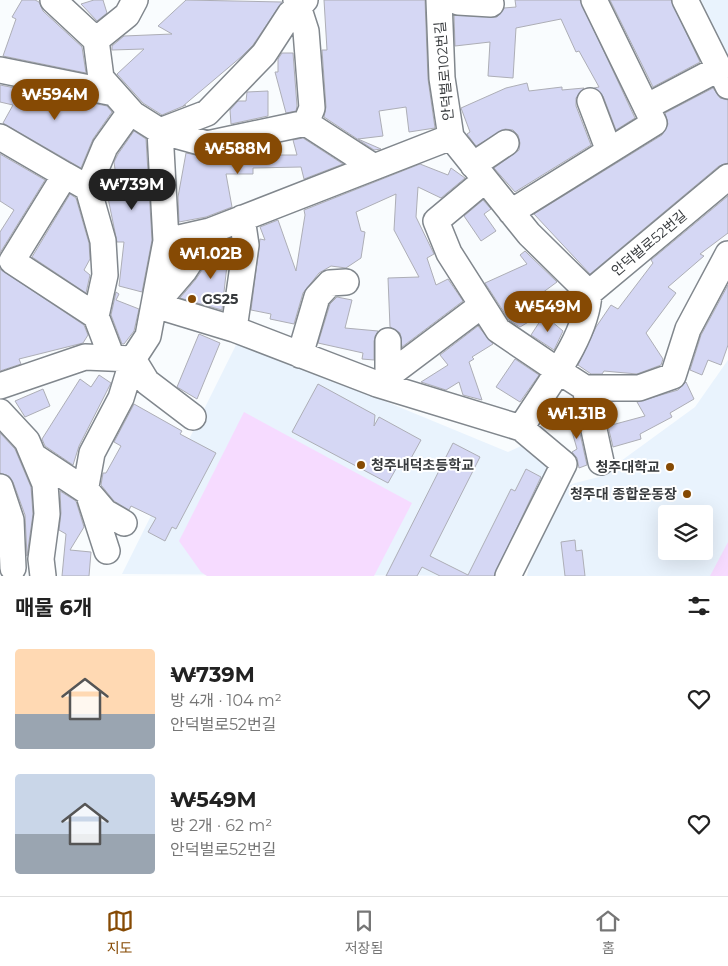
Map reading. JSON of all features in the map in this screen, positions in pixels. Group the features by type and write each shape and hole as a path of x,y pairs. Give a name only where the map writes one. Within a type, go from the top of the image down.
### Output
{"street":[{"path":"52,0 96,40 101,78 130,112 160,131 207,144 306,123 374,167"},
{"path":"96,40 127,16 135,0"},
{"name":"안덕벌로102번길","path":"438,0 442,78 451,137 529,234 589,293"},
{"path":"456,0 458,2 491,4"},
{"path":"594,0 650,115"},
{"path":"511,212 609,151 650,115 724,77 686,0"},
{"path":"299,3 306,32 312,108 306,123"},
{"path":"160,131 207,113 264,54 299,3"},
{"path":"0,70 114,93"},
{"path":"590,100 609,151"},
{"path":"96,316 105,275 103,240 88,188 105,147 130,112"},
{"path":"0,386 85,356 122,359 148,336 166,241 160,131"},
{"path":"0,137 88,188"},
{"path":"166,241 210,231 451,137"},
{"path":"506,143 436,221 449,253 498,330 585,388 639,388 673,376 688,329 728,254"},
{"path":"65,175 12,261 96,316 122,359 146,382 193,417"},
{"name":"안덕벌로52번길","path":"589,293 728,177"},
{"path":"234,329 246,245 242,218"},
{"path":"155,305 184,270 210,231"},
{"path":"300,355 317,298 330,283 346,282"},
{"path":"521,428 580,331 588,310 589,293"},
{"path":"155,305 234,329 300,355 382,380 521,428 564,464 508,576"},
{"path":"382,380 482,305"},
{"path":"382,380 388,341"},
{"path":"107,551 86,486 92,453 121,398 122,359"},
{"path":"585,388 601,462"},
{"path":"0,412 27,441 45,484 47,514 42,567 10,572 11,520 0,487"},
{"path":"35,457 88,492 105,512 124,523"}],"shaded area":[{"path":"701,0 728,0 728,61"},
{"name":"청주내덕초등학교","path":"237,343 307,369 508,452 532,441 552,477 501,576 122,574"},
{"name":"청주대학교","path":"728,360 728,576 527,576 538,519 553,493 575,483 599,477 695,407"},
{"path":"244,412 412,503 374,576 207,576 201,572 179,541"},
{"path":"728,542 728,576 710,576"}],"building":[{"path":"22,0 35,0 39,2 43,11 82,47 86,73 3,56 16,19 12,17"},
{"path":"94,0 103,0 107,13 97,21 81,4"},
{"path":"186,0 282,2 253,45 241,57 183,106 186,105 162,115 143,103 117,74 144,49 112,50 112,46 124,36 172,34 158,26"},
{"path":"324,0 425,0 428,79 435,128 409,132 406,107 379,111 383,136 358,139 381,149 374,150 324,117 326,107 322,50 327,50"},
{"path":"515,0 580,0 635,118 616,130 603,96 594,88 599,87 579,51 576,52 561,19 516,28 513,78 488,76 490,42 455,46 454,15 497,17 504,8 516,7"},
{"path":"610,0 671,0 700,62 653,87"},
{"path":"282,53 293,53 297,106 296,111 286,113 275,72 278,72 278,59"},
{"path":"527,83 529,91 562,87 562,90 584,88 576,98 576,106 591,145 515,192 494,168 519,150 518,135 513,130 505,129 476,146 467,134 470,132 461,108 506,88"},
{"path":"0,85 107,106 112,112 93,139 81,168 3,123 13,105 0,102"},
{"path":"713,88 720,98 728,100 728,163 719,166 590,274 534,214 662,135 668,124 665,113"},
{"path":"268,91 268,116 231,124 230,110 238,101 246,101 247,92"},
{"path":"134,131 146,139 152,240 142,292 119,286 124,242 117,242 107,193 111,192 109,176 116,176 114,162"},
{"path":"303,138 343,164 304,179 301,167 253,168 253,174 226,174 232,207 206,217 179,222 178,197 186,153 210,158 269,146 269,155 297,155 293,140"},
{"path":"0,154 45,180 0,253 0,232 14,210 0,201"},
{"path":"420,164 448,175 451,168 465,178 441,198 418,187 416,217 434,254 427,258 436,285 448,279 463,301 402,347 400,333 390,327 388,278 419,277 394,230 396,194 356,212 361,231 365,232 361,258 346,268 331,266 319,273 303,293 294,324 270,319 271,314 251,310 260,239 265,240 260,227 278,220 296,271 305,215 304,210"},
{"path":"70,194 76,198 89,243 90,259 84,270 90,275 86,293 32,257"},
{"path":"728,196 728,233 700,254 704,256 668,287 676,293 646,333 663,359 661,365 637,374 604,371 602,374 591,374 578,365 596,327 611,305 618,309 653,263 651,260"},
{"path":"483,200 491,209 484,214 496,231 481,241 464,216"},
{"path":"230,238 222,310 180,298 196,279 220,243"},
{"path":"525,251 557,282 542,293 552,308 520,327 509,320 485,283 527,264 520,255"},
{"path":"0,269 84,325 88,335 83,343 19,359 21,364 0,371"},
{"path":"728,285 728,345 721,365 708,360 702,375 690,370 701,335"},
{"path":"116,292 119,294 116,300 139,309 134,331 124,344 122,344 111,315"},
{"path":"337,297 352,300 345,328 378,331 374,341 374,360 362,359 363,353 318,343 330,304"},
{"path":"544,315 563,331 554,350 531,335"},
{"path":"478,326 493,344 472,357 474,359 469,362 482,400 463,395 459,382 446,390 421,382 448,365 440,355"},
{"path":"199,334 220,343 197,399 177,387"},
{"path":"515,359 539,375 520,402 496,387"},
{"path":"99,375 111,383 79,446 73,465 45,446 42,439 80,379 91,387"},
{"path":"686,382 694,399 670,413 672,417 640,434 641,439 613,447 608,426 645,416 637,402 678,390"},
{"path":"318,384 375,415 374,426 379,417 421,440 404,471 397,467 388,483 292,432"},
{"path":"43,389 50,406 25,417 15,401"},
{"path":"134,404 182,431 180,434 216,453 176,529 172,527 165,541 148,532 156,518 131,506 129,510 114,501 101,485 103,473 106,473 121,446 114,442"},
{"path":"575,411 587,465 579,468 577,458 572,452 577,449 567,414"},
{"path":"0,433 15,449 31,487 33,514 27,556 25,515 13,482 9,476 0,473"},
{"path":"453,443 480,457 430,556 468,575 511,489 515,491 526,469 541,477 494,576 440,576 422,567 417,576 386,576"},
{"path":"60,491 76,501 84,527 70,550 91,552 89,576 62,576 66,534 59,530 61,513"},
{"path":"575,540 576,551 582,550 585,576 565,576 561,542"}],"place":[{"name":"GS25","path":"192,299"},
{"name":"청주내덕초등학교","path":"361,465"},
{"name":"청주대학교","path":"670,467"},
{"name":"청주대 종합운동장","path":"687,494"}]}
